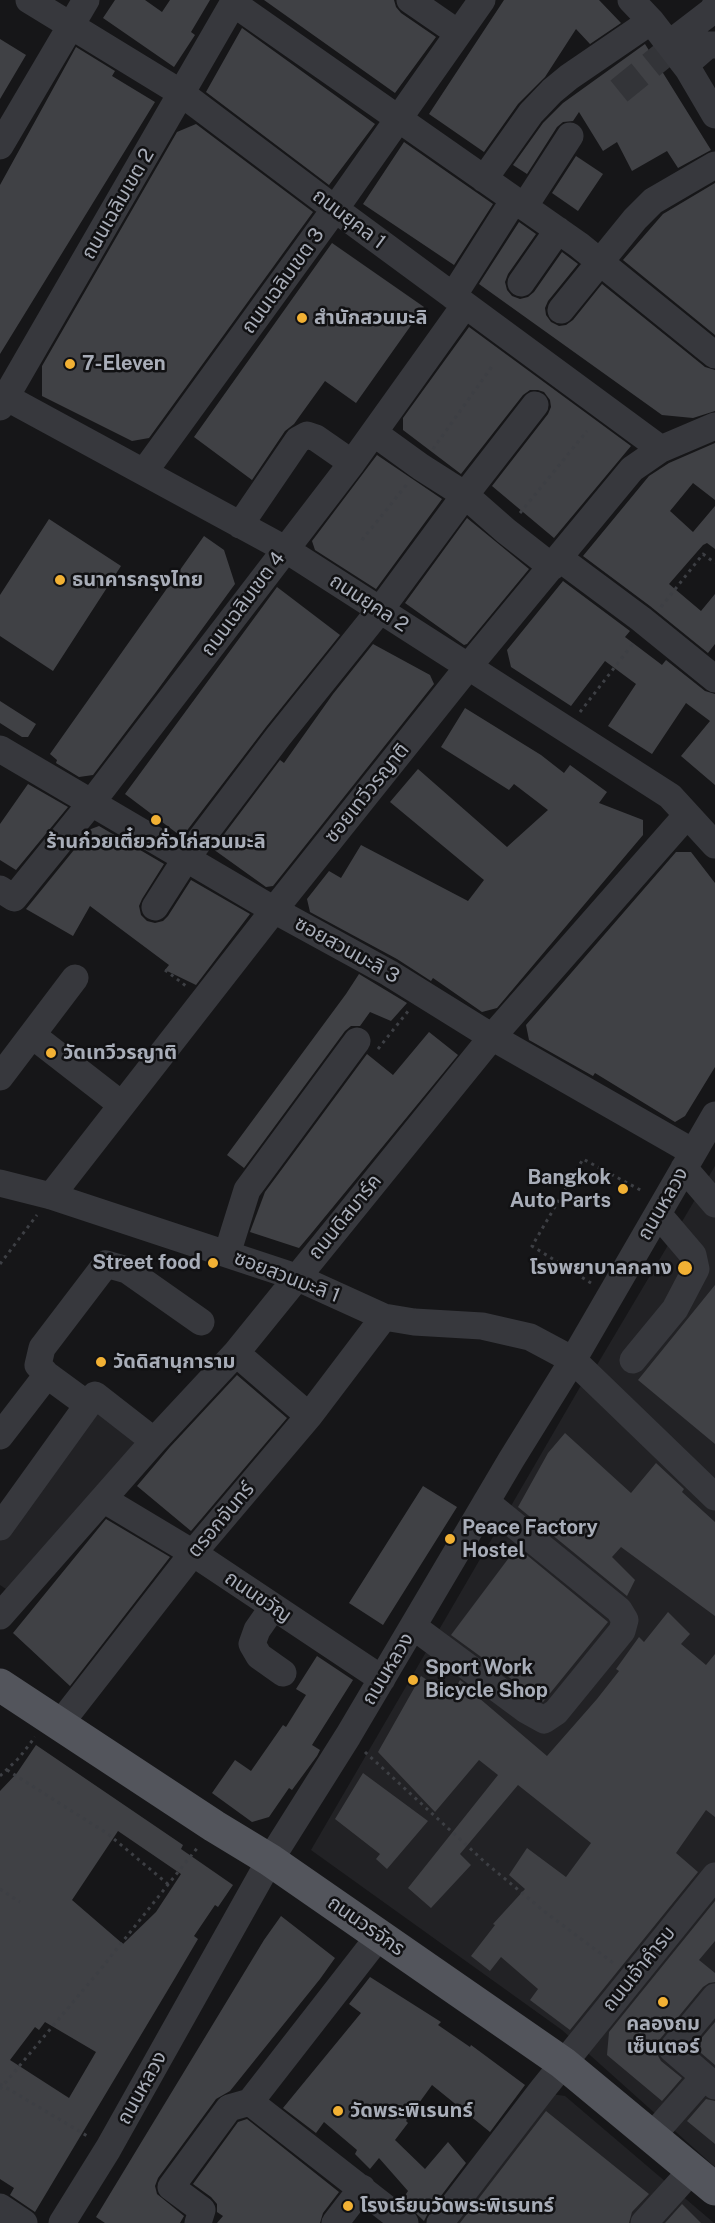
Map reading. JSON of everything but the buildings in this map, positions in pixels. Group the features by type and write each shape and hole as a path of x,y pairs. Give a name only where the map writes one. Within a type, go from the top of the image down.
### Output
{"main road":[{"name":"ถนนวรจักร","path":"0,1685 214,1826 270,1860 564,2063 704,2180"}],"street":[{"name":"ถนนยุคล 1","path":"29,0 182,93 335,209 661,449"},
{"path":"0,146 86,0"},
{"path":"410,0 458,33"},
{"name":"ถนนเฉลิมเขต 3","path":"144,472 335,209 482,0"},
{"path":"631,0 686,65 715,115"},
{"path":"234,2 398,120 558,230 600,261 715,356"},
{"name":"ถนนเฉลิมเขต 2","path":"2,399 234,2"},
{"path":"669,44 712,11 715,6"},
{"path":"484,179 531,113 552,91 651,21"},
{"path":"686,65 708,45 715,45"},
{"name":"ถนนเฉลิมเขต 4","path":"7,893 92,802 352,463 374,433 519,204 570,136"},
{"path":"561,310 600,261 653,201 715,165"},
{"path":"521,283 558,230"},
{"name":"ถนนยุคล 2","path":"2,399 144,472 285,549 670,796 715,845"},
{"path":"155,907 186,857 380,610 535,405"},
{"name":"ซอยเทวีวรญาติ","path":"51,1196 274,910 468,667 632,469 661,449 714,429"},
{"path":"374,433 465,495 506,531 647,624 715,679"},
{"path":"240,525 298,440 307,435 316,438 352,463"},
{"name":"ซอยสวนมะลิ 3","path":"0,749 274,910 422,993 688,1160 715,1204"},
{"name":"ถนนดิสมาร์ค","path":"0,1616 154,1441 236,1353 492,1037 687,815"},
{"path":"0,1077 75,978"},
{"path":"32,1035 122,1105"},
{"path":"227,1254 247,1190 357,1041"},
{"name":"ถนนหลวง","path":"62,2223 108,2149 270,1860 414,1627 486,1502 573,1360 715,1114"},
{"name":"ซอยสวนมะลิ 1","path":"0,1183 51,1196 296,1277 384,1317 414,1322 482,1326 530,1337 573,1360 715,1497"},
{"path":"633,1360 675,1309 696,1269 693,1255 661,1208"},
{"path":"88,1405 47,1375 38,1365 42,1348 106,1264 127,1270 201,1322"},
{"name":"ตรอกจันทร์","path":"54,1722 309,1416 384,1317"},
{"path":"236,1353 309,1416"},
{"path":"0,1436 47,1375"},
{"path":"0,1527 94,1395 154,1441"},
{"name":"ถนนขวัญ","path":"103,1499 193,1553 382,1679"},
{"path":"414,1627 526,1710 544,1720 556,1712 622,1631 625,1620 618,1610 486,1502"},
{"path":"273,1607 257,1630 252,1644 259,1656 283,1673"},
{"name":"ถนนเจ้าคำรบ","path":"440,2223 632,1977 715,1876"},
{"path":"198,2223 202,2210 171,2187 229,2108 250,2102 380,1935"},
{"path":"652,2136 710,2082 672,2049 715,1997"},
{"path":"250,2102 405,2223"},
{"path":"644,2223 704,2180"},
{"path":"335,2223 362,2188"},
{"path":"0,2207 24,2223"}],"path":[{"path":"506,531 587,430"},
{"path":"567,730 703,554 715,563"},
{"path":"165,970 203,1001"},
{"path":"357,1041 375,1054 422,993"},
{"path":"610,1295 532,1246 583,1159 661,1208"},
{"path":"0,1264 51,1196"},
{"path":"0,1776 54,1722"},
{"path":"348,1736 487,1864 545,1912 632,1977"},
{"path":"7,1770 108,1834 169,1885"},
{"path":"108,2149 1,2086 169,1885 214,1826"},
{"path":"0,1889 20,1902"}],"shaded area":[{"name":"โรงพยาบาลกลาง","path":"715,1166 715,1481 594,1370"},
{"path":"583,1382 715,1503 715,2167 562,2030 311,1850"},
{"path":"89,1396 141,1437 12,1593 0,1585 0,1520"},
{"path":"551,2094 565,2096 714,2223 451,2223"}],"tunnel":[{"path":"619,91 672,48"}],"place":[{"name":"สำนักสวนมะลิ","path":"302,318"},
{"name":"7-Eleven","path":"70,364"},
{"name":"ธนาคารกรุงไทย","path":"60,580"},
{"name":"ร้านก๋วยเตี๋ยวคั่วไก่สวนมะลิ","path":"156,820"},
{"name":"วัดเทวีวรญาติ","path":"51,1053"},
{"name":"Bangkok Auto Parts","path":"623,1189"},
{"name":"Street food","path":"213,1263"},
{"name":"โรงพยาบาลกลาง","path":"685,1268"},
{"name":"วัดดิสานุการาม","path":"101,1362"},
{"name":"Peace Factory Hostel","path":"450,1539"},
{"name":"Sport Work Bicycle Shop","path":"413,1680"},
{"name":"คลองถม เซ็นเตอร์","path":"663,2002"},
{"name":"วัดพระพิเรนทร์","path":"338,2111"},
{"name":"โรงเรียนวัดพระพิเรนทร์","path":"348,2206"}]}
